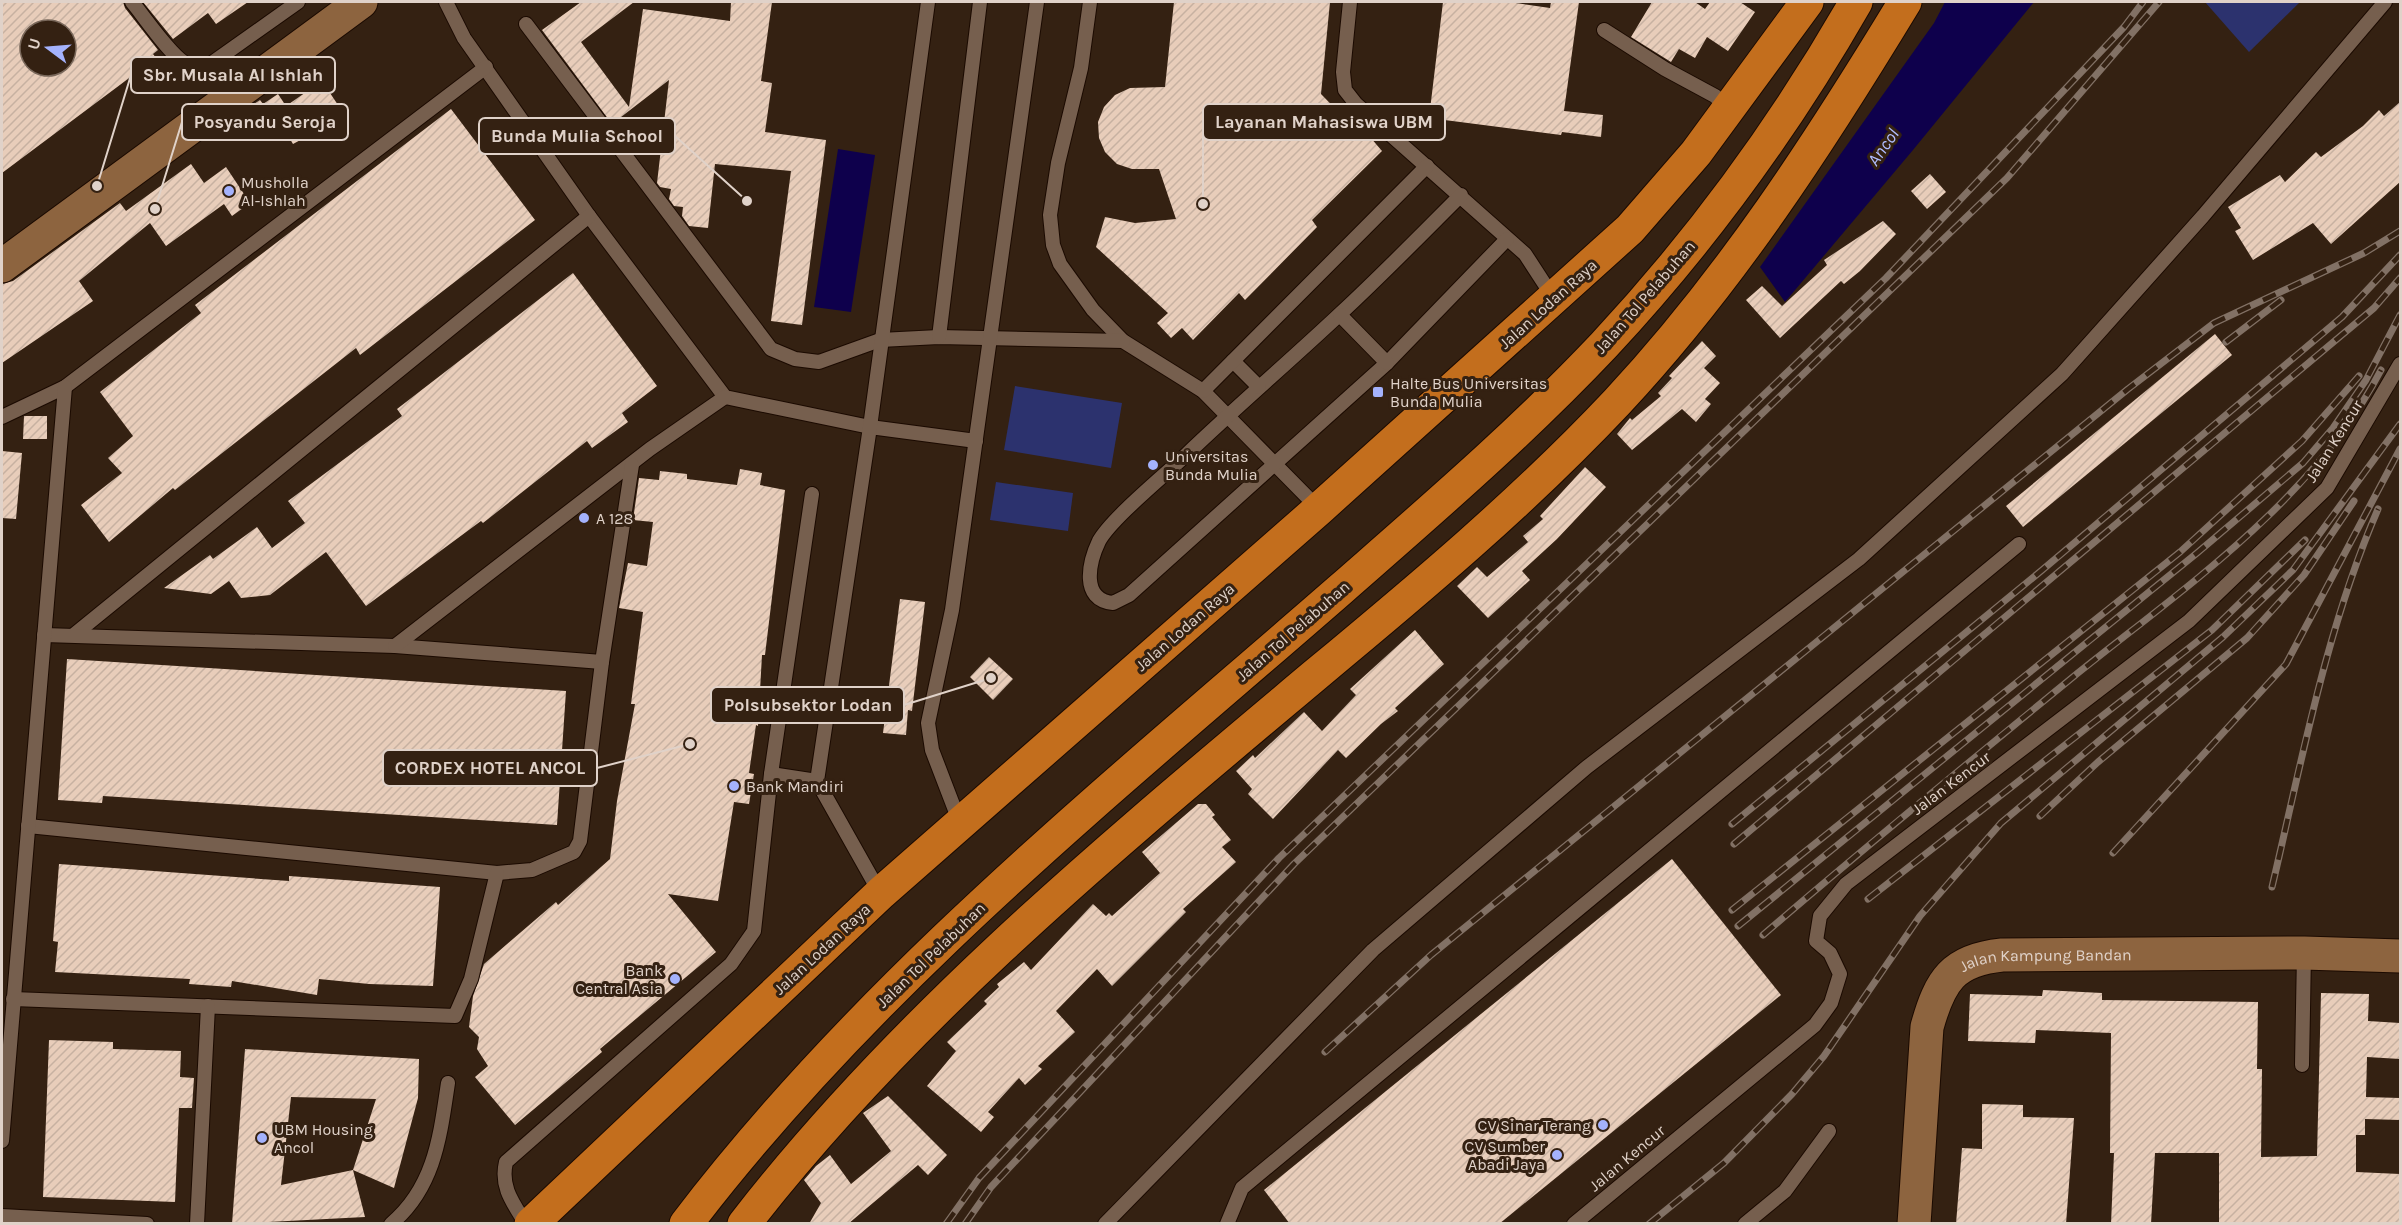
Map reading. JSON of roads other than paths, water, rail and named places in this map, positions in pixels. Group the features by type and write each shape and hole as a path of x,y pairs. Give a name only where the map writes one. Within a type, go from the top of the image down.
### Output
{"highway":[{"name":"Jalan Lodan Raya","path":"531,1224 881,894 1319,509 1555,299 1630,229 1696,153 1807,2"},
{"name":"Jalan Tol Pelabuhan","path":"686,1224 710,1192 841,1044 993,893 1493,455 1605,344 1713,219 1811,79 1856,2"},
{"path":"744,1224 839,1109 976,970 1109,852 1419,589 1616,404 1720,280 1811,153 1905,2"}],"street":[{"path":"2,266 361,2"},
{"name":"Jalan Kampung Bandan","path":"1914,1224 1927,1027 1934,1001 1944,984 1958,968 1976,957 2304,953 2400,956"}],"lane":[{"path":"132,2 186,65 199,67 212,63 298,2"},
{"path":"446,2 464,38 589,216 725,397 870,427 976,441"},
{"path":"881,894 817,781 870,427 880,340 928,2"},
{"path":"939,337 980,2"},
{"path":"960,823 932,750 928,723 952,610 992,339 1037,2"},
{"path":"1090,2 1081,68 1058,163 1050,215 1053,245 1060,264 1093,310 1123,340 1203,391 1319,509"},
{"path":"1350,2 1342,72 1345,90 1525,254 1555,299"},
{"path":"1105,1224 1373,950 1587,767 1859,559 2062,375 2203,216 2385,2"},
{"path":"526,24 771,349 795,359 819,362 880,340 939,337 1123,340"},
{"path":"1604,30 1665,69 1715,96 1729,109"},
{"path":"2,417 65,387 486,67"},
{"path":"1203,391 1427,166"},
{"path":"1461,195 1340,315 1228,414 1108,529 1092,560 1089,579 1091,590 1098,598 1106,603 1121,602 1276,466 1387,363 1507,239"},
{"path":"75,634 589,216"},
{"path":"1340,315 1387,363"},
{"path":"1233,361 1258,387"},
{"name":"Jalan Kencur","path":"1574,1224 1815,1025 1831,1003 1840,974 1830,953 1816,941 1820,916 1846,884 2189,621 2327,488 2400,364"},
{"path":"2,1141 65,387"},
{"path":"395,646 725,397"},
{"path":"28,826 497,873 532,870 571,854 578,848 602,662 632,465"},
{"path":"526,1224 508,1196 502,1177 506,1162 730,964 754,931 771,774 812,494"},
{"path":"1227,1224 1242,1188 2019,544"},
{"path":"44,635 75,634 395,646 602,662"},
{"path":"771,774 817,781"},
{"path":"13,999 454,1016 471,979 497,873"},
{"path":"2302,1065 2304,953"},
{"path":"197,1224 208,1006"},
{"path":"391,1224 418,1196 434,1166 448,1083"},
{"path":"1745,1224 1785,1191 1829,1131"},
{"path":"2,1216 147,1224"}],"water":[{"name":"Ancol","path":"1945,2 2034,2 1785,302 1760,267 1934,23"},
{"path":"838,149 875,155 851,312 814,307"}],"railway":[{"path":"946,1224 979,1178 1279,858 1886,278 2124,27 2143,2"},
{"path":"965,1224 991,1187 1294,864 2007,178 2159,2"},
{"path":"1325,1052 1431,955 2128,389 2214,323 2364,253 2400,231"},
{"path":"1732,824 2041,571 2342,317 2400,255"},
{"path":"1734,844 2374,308 2400,278"},
{"path":"2226,342 2281,300"},
{"path":"1738,926 2197,553 2303,463 2333,428 2366,380 2400,315"},
{"path":"1763,935 1956,773 2244,539 2320,461 2353,417 2381,370"},
{"path":"1732,910 2180,552 2302,441 2359,376"},
{"path":"1649,1224 1724,1163 1792,1094 1824,1056 1920,916 2001,823 2223,637 2293,570 2400,424"},
{"path":"2113,853 2286,664 2400,449"},
{"path":"2040,816 2098,762 2247,638 2304,575 2354,501"},
{"path":"2272,887 2305,743 2330,648 2360,554 2378,509"},
{"path":"1868,899 2212,630 2305,540"}],"place":[{"name":"Sbr. Musala Al Ishlah","path":"97,186"},
{"name":"Musholla Al-Ishlah","path":"229,191"},
{"name":"Bunda Mulia School","path":"747,201"},
{"name":"Layanan Mahasiswa UBM","path":"1203,204"},
{"name":"Posyandu Seroja","path":"155,209"},
{"name":"Halte Bus Universitas Bunda Mulia","path":"1378,392"},
{"name":"Universitas Bunda Mulia","path":"1153,465"},
{"name":"A 128","path":"584,518"},
{"name":"Polsubsektor Lodan","path":"991,678"},
{"name":"CORDEX HOTEL ANCOL","path":"690,744"},
{"name":"Bank Mandiri","path":"734,786"},
{"name":"Bank Central Asia","path":"675,979"},
{"name":"CV Sinar Terang","path":"1603,1125"},
{"name":"UBM Housing Ancol","path":"262,1138"},
{"name":"CV Sumber Abadi Jaya","path":"1557,1155"}]}
